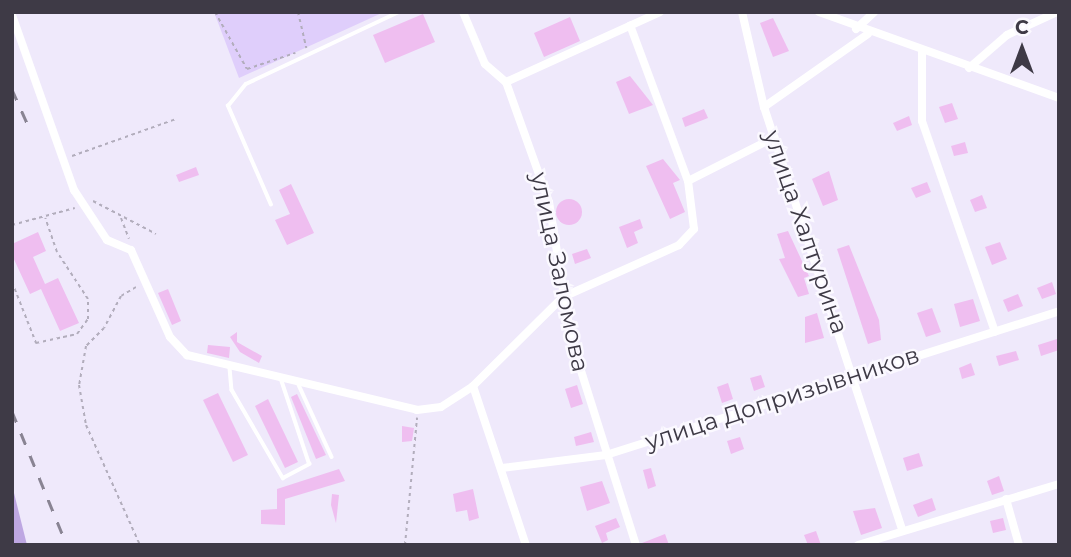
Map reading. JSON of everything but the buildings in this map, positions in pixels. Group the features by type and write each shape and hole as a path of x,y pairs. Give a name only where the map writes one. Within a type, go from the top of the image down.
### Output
{"street":[{"name":"улица Заломова","path":"463,12 485,64 506,82 549,202 563,297 606,455 636,545"},
{"path":"506,82 660,12"},
{"name":"улица Халтурина","path":"742,12 764,107 853,373 902,530"},
{"path":"820,12 868,34 1059,98"},
{"path":"856,29 874,12"},
{"path":"969,68 1007,35 1058,12"},
{"path":"12,15 82,203 107,240 131,250 170,337 187,355 299,385 417,410 441,407 473,386 563,297 679,245 694,229 688,181 630,25"},
{"path":"764,107 868,34"},
{"path":"922,52 922,121 995,332"},
{"path":"688,181 775,137"},
{"name":"улица Допризывников","path":"502,468 606,455 853,373 1059,311"},
{"path":"473,386 526,545"},
{"path":"858,545 1059,484"},
{"path":"1006,499 1019,545"}],"lane":[{"path":"271,205 228,106 246,84 399,12"},
{"path":"230,368 232,390 283,478 309,464 281,380"},
{"path":"299,385 332,457"}],"path":[{"path":"215,12 235,57 254,71 308,47 298,12"},
{"path":"64,158 176,119"},
{"path":"12,225 45,218 93,201 156,234"},
{"path":"12,282 36,343 77,334 88,319 88,299 57,252 45,218"},
{"path":"121,218 131,250"},
{"path":"140,545 86,425 79,385 86,346 104,328 121,296 145,282"},
{"path":"405,545 417,410"}],"shaded area":[{"path":"214,12 384,12 239,78"},
{"path":"12,485 27,545 12,545"}],"railway":[{"path":"12,89 28,125"},
{"path":"12,411 67,545"}]}
